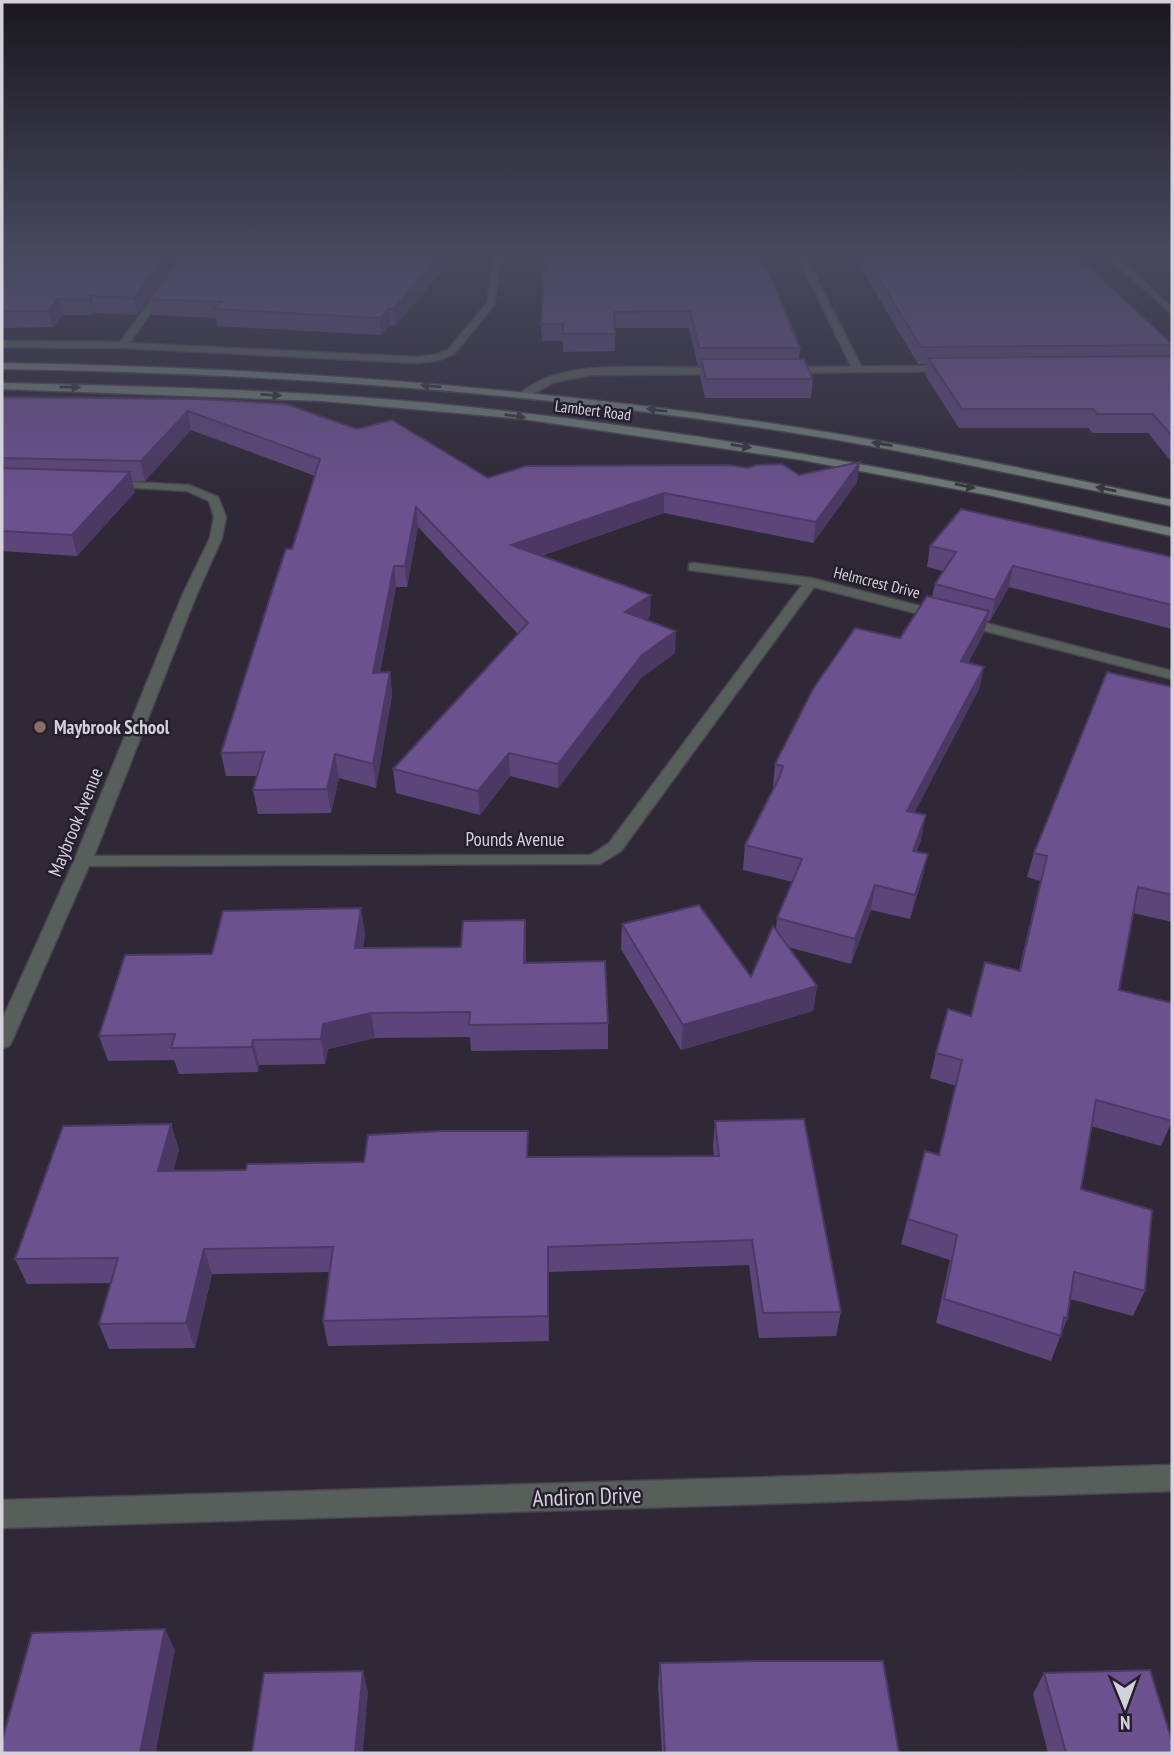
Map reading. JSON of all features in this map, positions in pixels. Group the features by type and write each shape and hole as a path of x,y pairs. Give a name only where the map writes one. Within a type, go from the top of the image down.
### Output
{"main road":[{"name":"Lambert Road","path":"2,366 252,373 523,395 680,413 894,446 1172,503"},
{"name":"Lambert Road","path":"2,386 296,396 447,408 620,429 747,447 945,482 1172,532"},
{"path":"296,396 329,390 348,390 497,403 511,401 523,395"}],"street":[{"path":"123,345 130,335"},
{"path":"2,344 123,345 417,360 436,358 451,352 465,335"},
{"path":"841,335 858,370"},
{"path":"776,370 954,369"},
{"path":"523,395 554,380 580,375 612,372 735,371"},
{"name":"Maybrook Avenue","path":"2,1041 83,861 189,596 216,538 220,517 214,499 189,488 103,484"},
{"name":"Helmcrest Drive","path":"693,567 811,582 1172,676"},
{"name":"Pounds Avenue","path":"83,861 594,860 615,847 811,582"},
{"name":"Andiron Drive","path":"2,1514 1172,1478"}],"building":[{"path":"696,335 795,335 800,348 699,348"},
{"path":"914,335 1162,335 1172,344 1172,345 921,347"},
{"path":"1172,356 1172,436 1153,414 1097,414 1093,409 962,409 928,358"},
{"path":"701,359 804,359 813,379 706,379"},
{"path":"2,397 199,399 286,404 357,429 392,420 488,478 526,466 729,465 747,468 782,464 799,475 860,462 816,522 664,493 511,545 651,595 625,612 676,631 642,655 558,764 509,753 478,791 393,769 528,623 416,507 405,566 394,566 373,673 390,672 373,764 335,754 327,789 253,790 264,752 221,753 286,549 292,549 320,459 188,411 141,461 2,458"},
{"path":"2,468 130,472 72,535 2,531"},
{"path":"961,509 1172,557 1172,605 1013,566 995,600 935,584 956,552 930,546"},
{"path":"927,596 989,611 961,661 984,667 907,811 926,815 913,851 928,854 915,895 875,885 855,939 777,918 802,859 745,845 780,776 783,766 775,764 813,689 855,628 900,638"},
{"path":"1107,672 1172,687 1172,895 1138,887 1119,990 1172,1003 1172,1121 1096,1100 1081,1189 1152,1210 1145,1291 1074,1272 1067,1319 1064,1317 1061,1336 944,1299 957,1235 908,1219 925,1151 939,1155 962,1060 936,1053 948,1009 971,1016 985,962 1020,971 1047,856 1034,853"},
{"path":"699,905 751,977 773,926 817,986 683,1025 622,924"},
{"path":"361,908 355,948 461,947 463,921 525,920 524,963 605,961 608,1023 469,1025 470,1012 371,1013 323,1024 321,1039 253,1040 252,1047 171,1048 175,1034 99,1036 125,955 212,954 223,911"},
{"path":"804,1119 841,1312 763,1313 752,1240 548,1247 548,1316 323,1321 333,1247 204,1249 186,1323 99,1324 118,1258 15,1259 63,1126 171,1124 158,1171 246,1170 247,1164 364,1162 368,1135 442,1131 528,1131 527,1157 719,1156 715,1121"},
{"path":"165,1629 140,1753 2,1753 2,1741 32,1633"},
{"path":"883,1661 899,1753 665,1753 660,1663"},
{"path":"1150,1670 1172,1741 1172,1753 1066,1753 1044,1673"},
{"path":"363,1671 355,1753 252,1753 264,1673"}],"place":[{"name":"Maybrook School","path":"40,727"}]}
